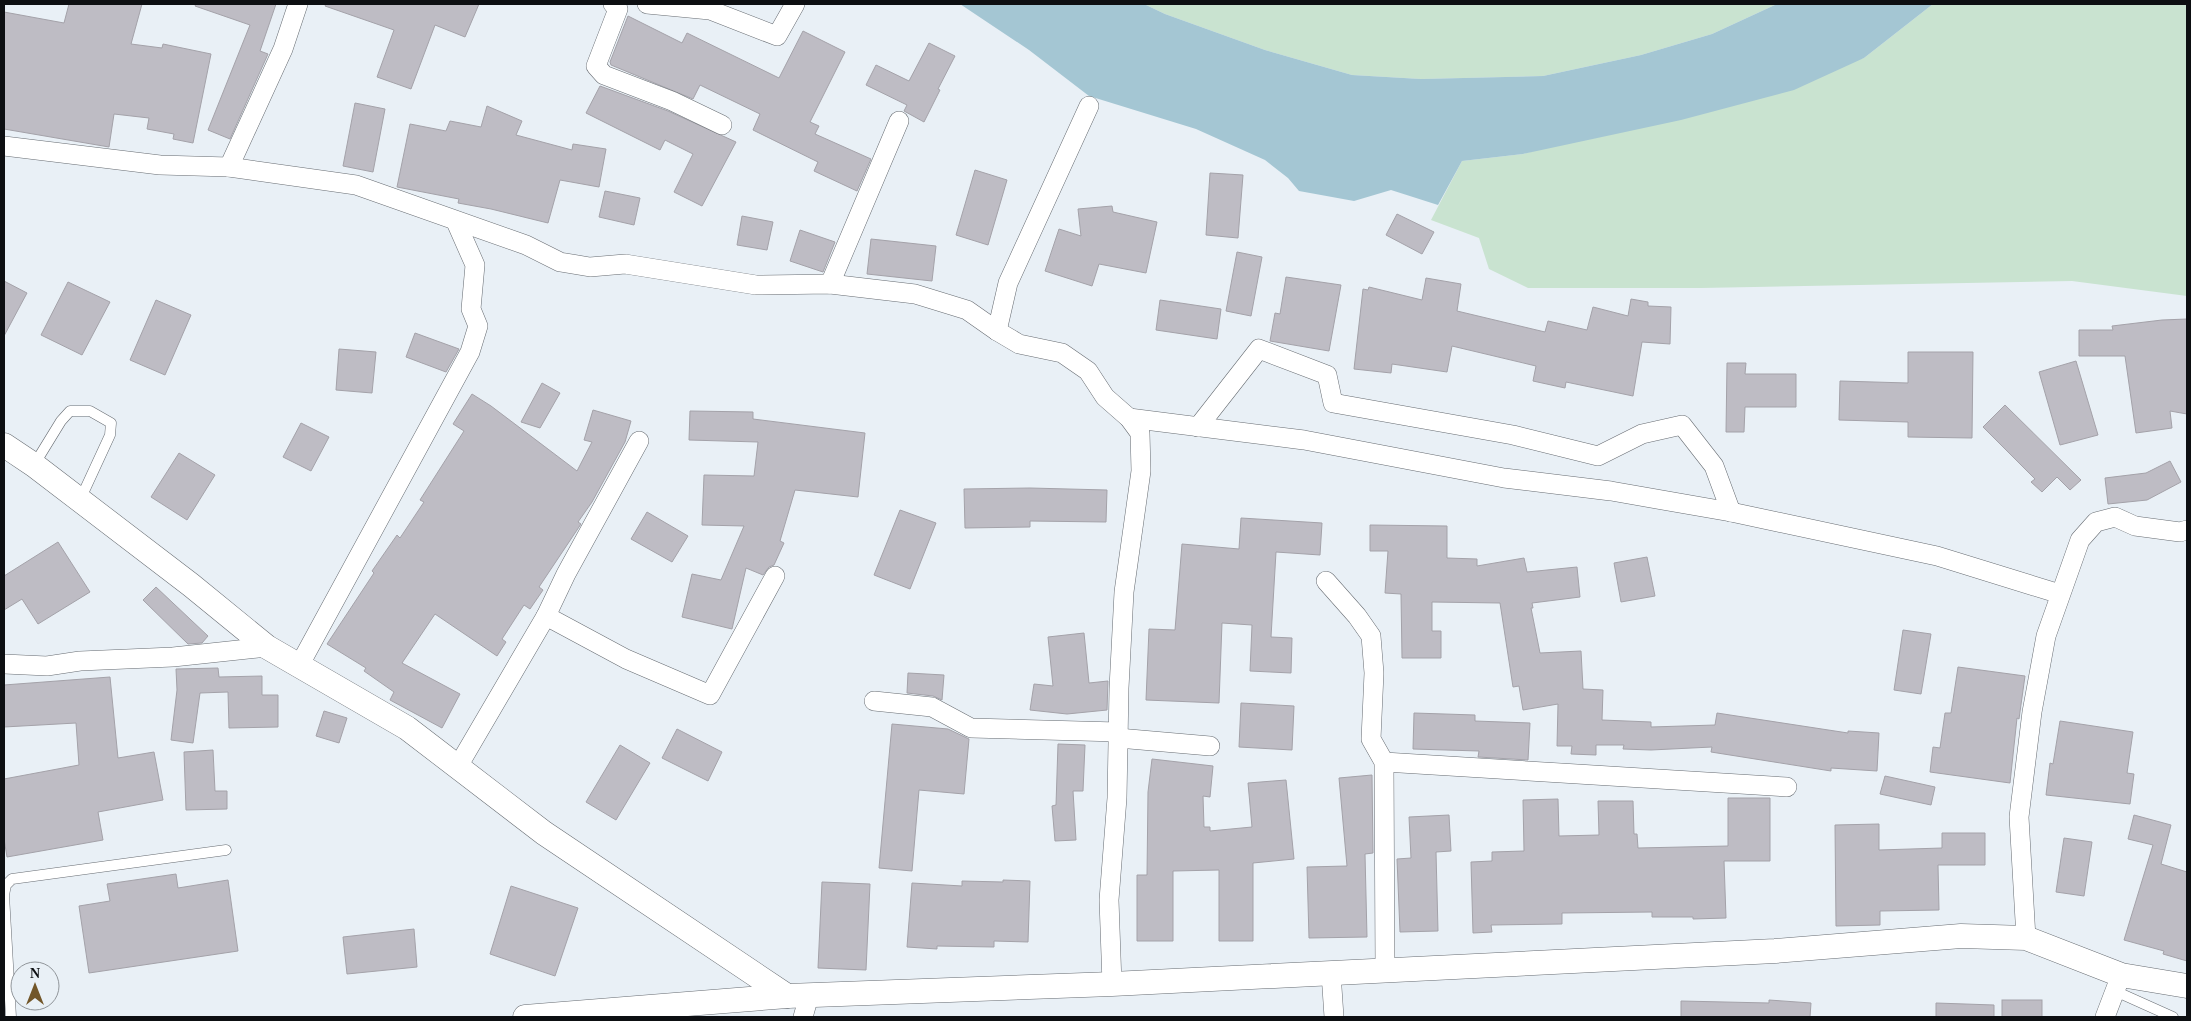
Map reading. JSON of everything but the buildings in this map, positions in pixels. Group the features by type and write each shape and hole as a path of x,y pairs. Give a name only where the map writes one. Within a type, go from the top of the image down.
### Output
{"street":[{"path":"229,167 283,49 298,4"},
{"path":"640,4 616,6 596,66 604,75 672,100 722,125"},
{"path":"647,4 710,10 777,36 795,4"},
{"path":"997,331 1008,283 1089,106"},
{"path":"830,284 899,121"},
{"path":"4,146 160,165 229,167 356,186 526,245 560,262 590,268 625,264 756,285 830,284 915,294 967,310 1020,344 1062,353 1088,371 1105,397 1129,418 1140,433 1141,471 1124,592 1117,798 1109,900 1112,984"},
{"path":"299,666 470,352 478,326 471,309 475,265 456,222"},
{"path":"1198,427 1259,349 1327,375 1333,403 1513,435 1598,456 1642,434 1682,425 1714,466 1731,512"},
{"path":"1129,418 1304,440 1504,478 1610,491 1731,512 1937,556 2060,594"},
{"path":"457,768 546,616 566,574 639,441"},
{"path":"6,449 34,465 191,585 267,647 407,728 544,833 800,1003"},
{"path":"2026,938 2019,817 2032,712 2046,636 2080,540 2096,522 2115,518 2135,526 2180,532 2187,530"},
{"path":"546,616 626,659 710,695 775,576"},
{"path":"1326,581 1357,616 1371,636 1374,673 1371,739 1384,762 1385,970"},
{"path":"4,664 47,666 80,661 174,657 267,647"},
{"path":"874,701 932,707 971,728 1118,735 1210,746"},
{"path":"1384,762 1788,788"},
{"path":"525,1017 1112,984 1775,950 1961,936 2026,938 2118,983 2187,986"},
{"path":"1331,973 1334,1017"},
{"path":"2105,1017 2118,983"}],"lane":[{"path":"34,465 61,421 70,411 90,411 111,423 110,435 80,500"},
{"path":"11,1017 4,895 6,885 12,879 226,850"},
{"path":"2118,983 2173,1017"}],"green space":[{"path":"1144,4 1777,4 1712,34 1641,55 1543,76 1421,79 1352,75 1265,50 1165,14"},
{"path":"1933,4 2187,4 2187,296 2072,281 1701,288 1528,288 1489,269 1479,238 1431,220 1462,161 1523,154 1864,58"}],"water":[{"path":"960,4 1144,4 1165,14 1265,50 1352,75 1421,79 1543,76 1641,55 1712,34 1777,4 1933,4 1864,58 1794,90 1681,120 1523,154 1462,161 1438,205 1391,190 1354,201 1299,191 1288,178 1265,160 1196,129 1089,96 1029,50"}]}
